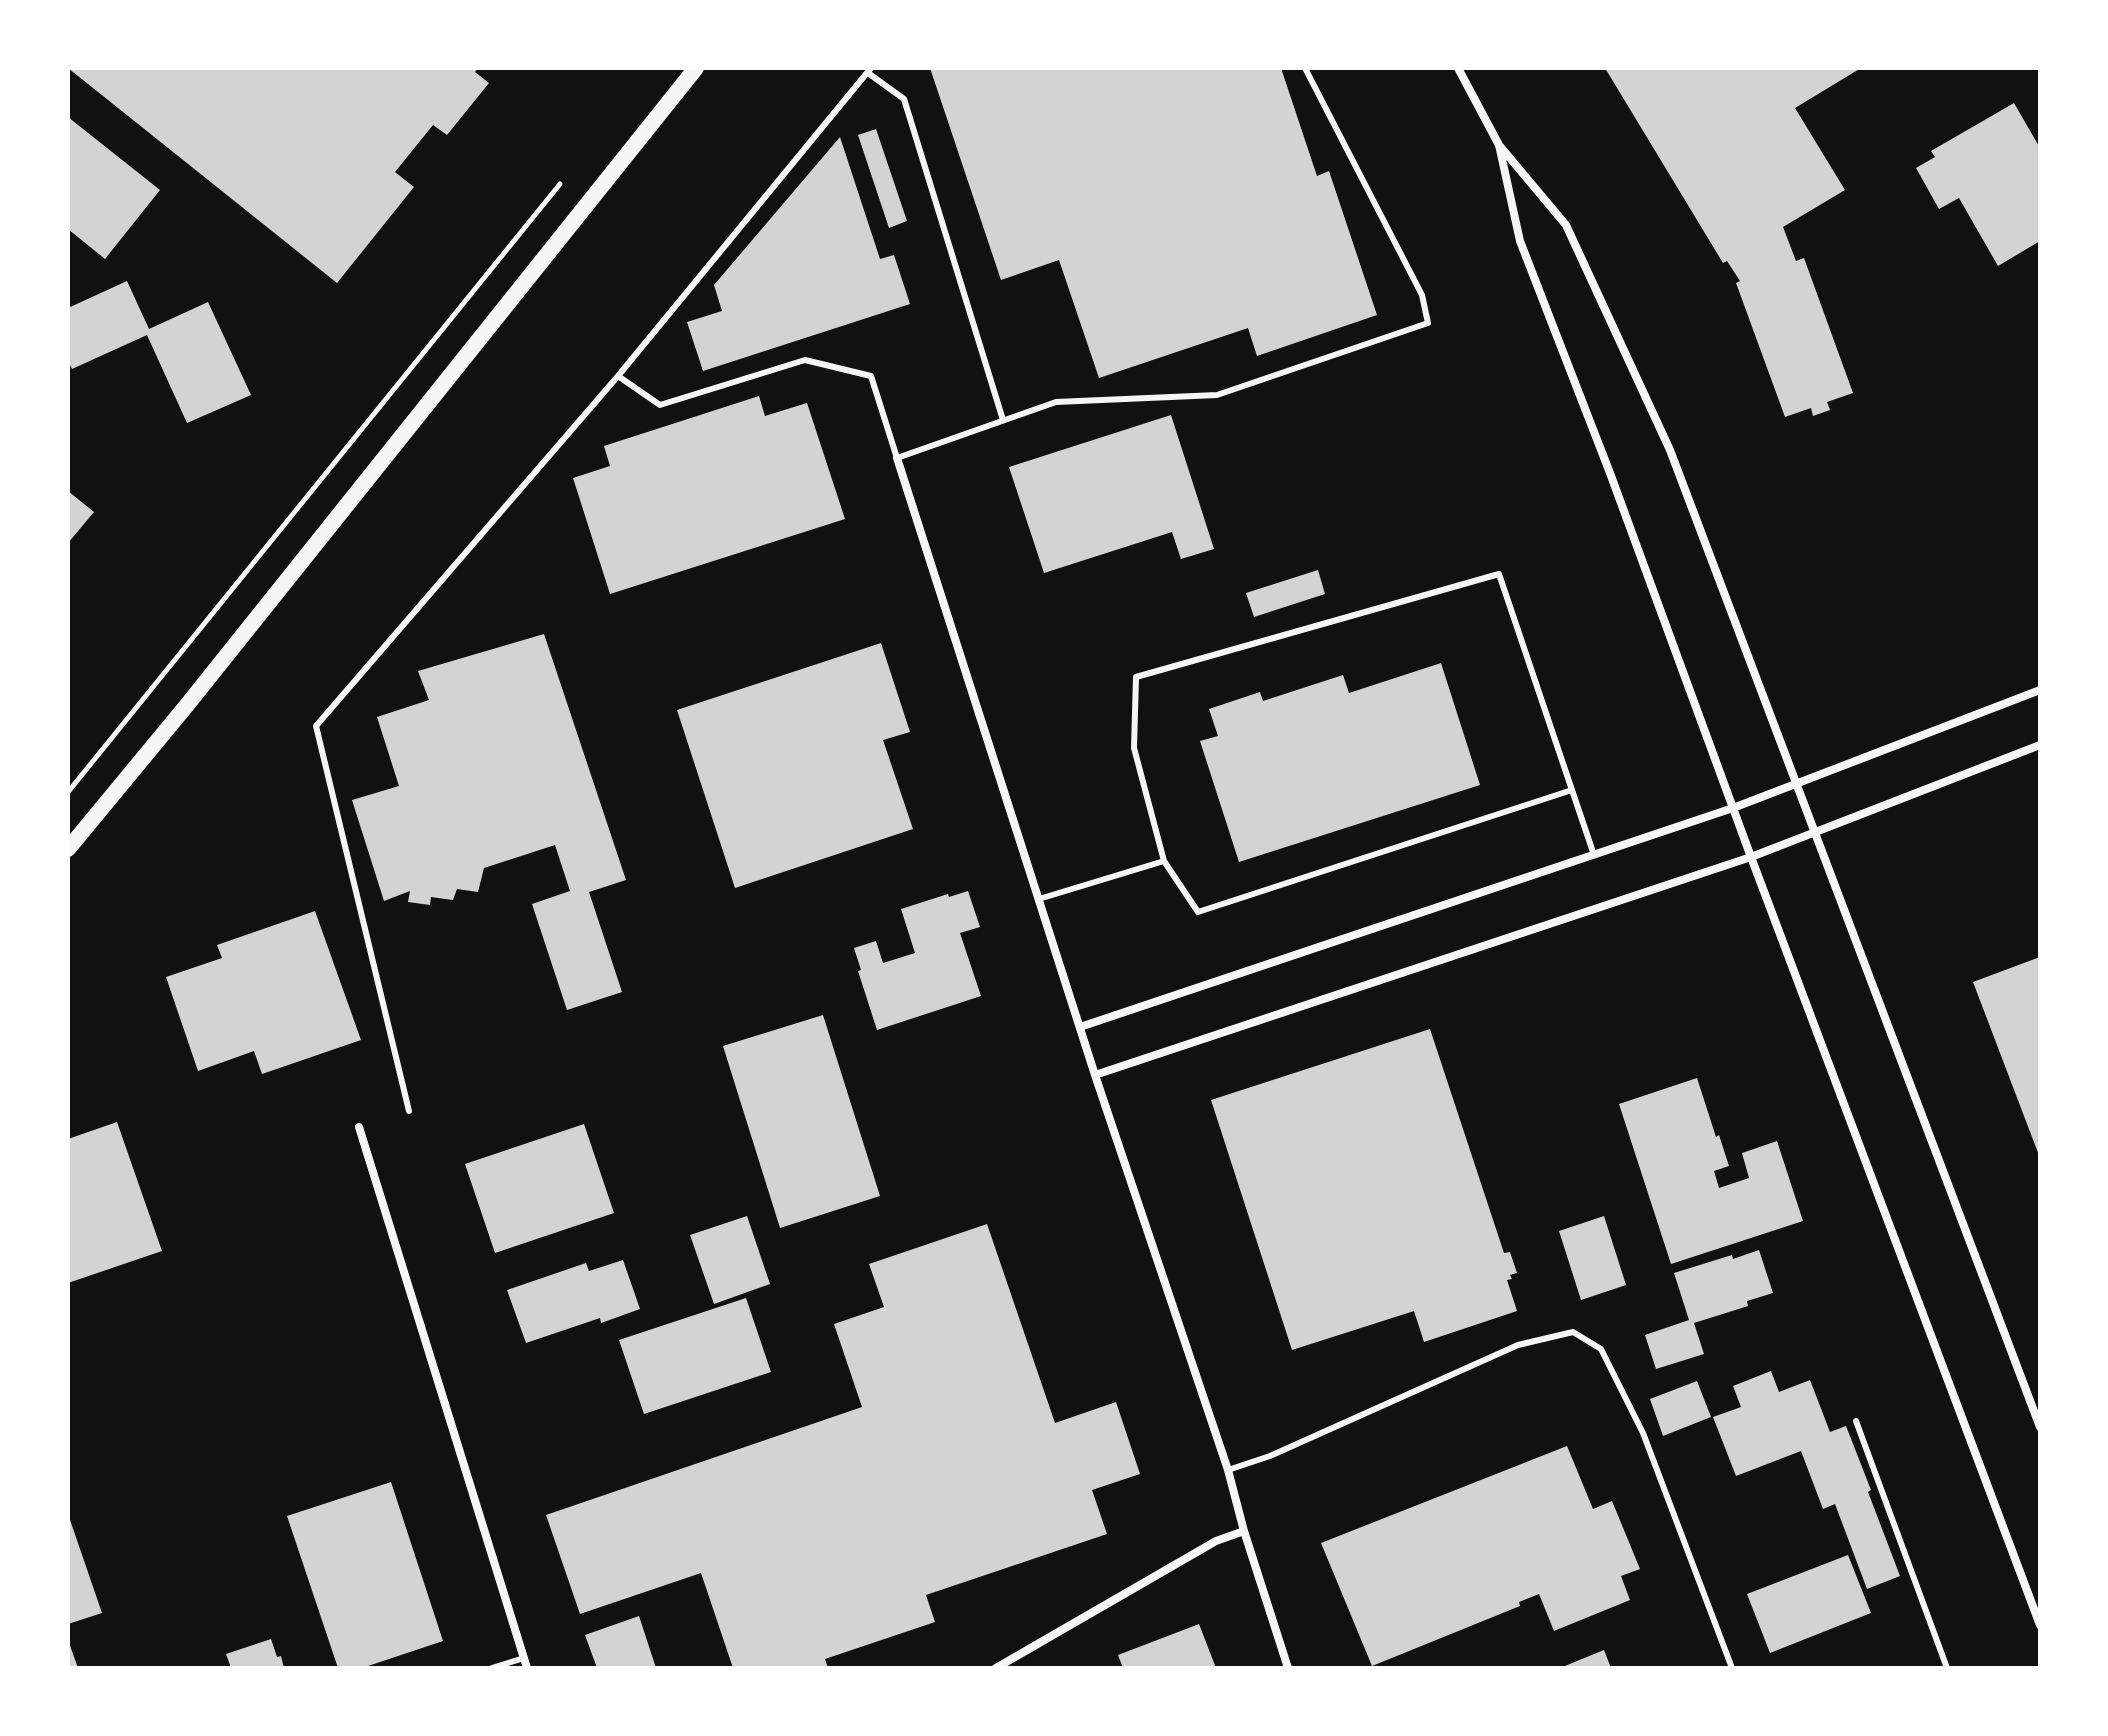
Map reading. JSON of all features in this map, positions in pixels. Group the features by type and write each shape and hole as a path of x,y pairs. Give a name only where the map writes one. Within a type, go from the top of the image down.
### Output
{"main road":[{"path":"68,849 187,705 696,68"}],"street":[{"path":"1458,68 1499,145 1566,225 1670,450 2040,1427"},
{"path":"1499,145 1520,241 1610,473 2040,1625"},
{"path":"897,458 1095,1075 1228,1470 1288,1668"},
{"path":"1080,1027 1733,808 2040,690"},
{"path":"1095,1075 1751,857 2040,745"},
{"path":"359,1127 527,1668"},
{"path":"996,1668 1216,1541 1244,1531"}],"lane":[{"path":"618,376 660,405 805,360 871,376 897,458 1056,402 1217,395 1428,323 1422,295 1305,68"},
{"path":"409,1111 316,726 618,376 869,70 904,99 1003,420"},
{"path":"1572,790 1198,912 1164,861 1134,748 1136,677 1499,574 1594,855"},
{"path":"1039,899 1164,861"},
{"path":"1228,1470 1270,1456 1518,1345 1573,1332 1601,1349 1643,1433 1732,1668"},
{"path":"1856,1421 1947,1668"},
{"path":"492,1668 524,1658"}],"path":[{"path":"68,792 564,178"}],"building":[{"path":"68,68 478,68 475,72 489,83 447,135 433,125 395,172 414,187 337,283"},
{"path":"930,68 1281,68 1317,176 1329,171 1377,315 1257,356 1248,328 1099,378 1059,260 1001,280"},
{"path":"1605,68 1861,68 1795,108 1845,190 1783,227 1796,261 1804,258 1853,393 1827,402 1830,410 1813,416 1811,408 1785,417 1736,283 1740,281 1727,261 1723,263"},
{"path":"2014,103 2040,148 2040,241 1998,266 1959,198 1939,209 1916,168 1935,157 1931,151"},
{"path":"68,117 160,190 105,259 68,229"},
{"path":"876,129 907,221 889,228 858,135"},
{"path":"840,137 880,259 894,255 910,304 703,371 687,322 722,311 714,285"},
{"path":"127,281 149,329 208,302 251,395 187,423 147,335 72,369 68,361 68,308"},
{"path":"759,396 765,416 807,403 845,519 610,594 573,478 610,466 604,446"},
{"path":"1171,415 1214,549 1181,559 1172,532 1044,573 1009,467"},
{"path":"68,491 94,512 68,543"},
{"path":"1318,570 1325,594 1254,617 1246,593"},
{"path":"544,634 626,880 589,892 622,992 567,1010 532,904 570,891 555,845 484,868 478,892 457,889 453,900 431,897 430,905 408,902 410,891 384,901 352,800 399,786 377,717 429,700 418,671"},
{"path":"881,643 910,732 883,740 913,829 735,888 677,710"},
{"path":"1441,663 1480,785 1239,862 1200,741 1218,736 1209,709 1260,692 1263,701 1343,675 1349,693"},
{"path":"968,891 980,927 960,933 981,996 877,1030 854,948 876,941 883,963 915,953 901,909"},
{"path":"315,911 361,1040 262,1074 254,1051 198,1071 166,977 222,958 217,945"},
{"path":"2040,957 2040,1158 1973,982"},
{"path":"823,1015 880,1196 780,1228 723,1046"},
{"path":"1430,1029 1504,1253 1510,1252 1517,1273 1507,1280 1517,1311 1424,1342 1414,1311 1292,1350 1211,1100"},
{"path":"1697,1078 1729,1166 1714,1171 1719,1188 1749,1178 1742,1153 1777,1141 1803,1221 1671,1264 1619,1104"},
{"path":"117,1122 162,1251 68,1283 68,1139"},
{"path":"584,1124 614,1213 495,1253 465,1164"},
{"path":"747,1216 770,1284 714,1304 690,1235"},
{"path":"1604,1216 1626,1285 1581,1300 1559,1231"},
{"path":"987,1224 1055,1423 1116,1402 1140,1474 1092,1490 1107,1534 926,1595 935,1622 825,1659 828,1668 733,1668 701,1573 580,1614 546,1515 862,1407 834,1324 884,1307 869,1264"},
{"path":"1759,1250 1773,1293 1747,1301 1748,1306 1694,1323 1704,1354 1656,1369 1645,1335 1689,1320 1674,1273"},
{"path":"623,1260 640,1309 601,1323 600,1318 526,1343 507,1290 586,1263 589,1271"},
{"path":"746,1298 771,1372 644,1414 619,1340"},
{"path":"1771,1371 1779,1392 1810,1380 1830,1432 1846,1426 1900,1576 1867,1589 1835,1504 1823,1509 1801,1451 1736,1476 1713,1417 1741,1407 1733,1386"},
{"path":"1697,1381 1711,1417 1663,1436 1650,1399"},
{"path":"1567,1446 1593,1509 1612,1501 1640,1569 1621,1576 1630,1600 1554,1631 1539,1594 1519,1602 1520,1606 1372,1666 1321,1543"},
{"path":"391,1482 443,1641 362,1668 338,1668 287,1516"},
{"path":"68,1514 102,1613 68,1624"},
{"path":"1848,1555 1871,1613 1770,1653 1747,1594"},
{"path":"639,1616 656,1668 597,1668 585,1635"},
{"path":"1199,1624 1216,1668 1123,1668 1118,1655"},
{"path":"271,1639 284,1668 231,1668 226,1654"},
{"path":"68,1640 78,1668 68,1668"},
{"path":"1604,1650 1611,1668 1560,1668"}]}
